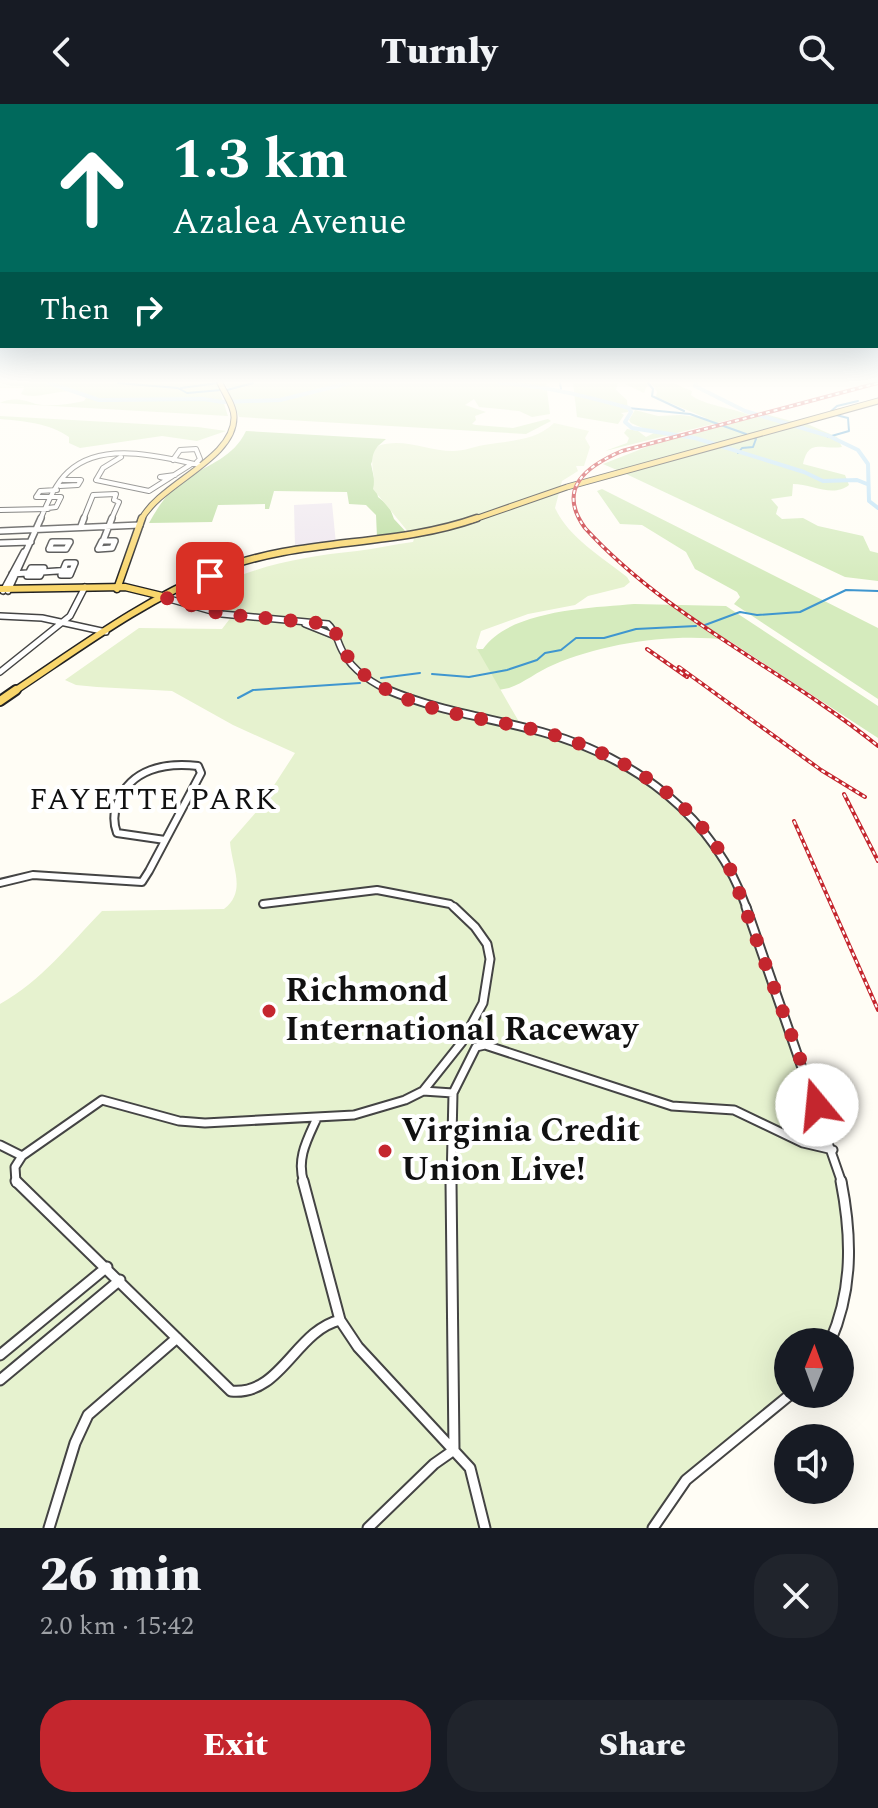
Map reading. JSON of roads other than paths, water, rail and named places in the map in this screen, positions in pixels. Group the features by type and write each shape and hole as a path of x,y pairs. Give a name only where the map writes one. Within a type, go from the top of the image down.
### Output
{"main road":[{"path":"118,588 146,509 160,494 219,449"},
{"path":"0,701 162,598 210,576 251,562 437,535 480,523 555,490 699,449"},
{"path":"4,590 118,588 162,598"}],"street":[{"path":"173,460 180,450 189,449"},
{"path":"54,497 70,471 87,462 123,455 199,464 196,449"},
{"path":"123,455 103,468 96,480 147,491 190,465"},
{"path":"0,510 55,508 61,498 36,497 40,491 77,486 81,480 63,480"},
{"path":"81,526 93,495 115,494 114,500 119,502 103,541"},
{"path":"4,590 48,508"},
{"path":"0,531 140,525"},
{"path":"65,542 73,526"},
{"path":"0,543 31,542"},
{"path":"14,574 39,576 43,572 63,570 61,575 70,575 72,570"},
{"path":"0,672 75,611 84,588"},
{"path":"162,598 211,615 308,624 335,636 354,665 373,681 429,707 526,728 596,750 648,779 693,817 712,838 742,895 833,1150 844,1191 849,1249 846,1290 834,1328"},
{"path":"0,616 64,622 106,632"},
{"path":"0,883 22,876 140,883 165,840 201,773 201,767 196,765 141,773 131,782 115,808 112,824 119,835 165,840"},
{"path":"263,904 377,890 450,904 475,927 487,944 490,959 483,1003 462,1042 423,1091"},
{"path":"454,1450 453,1093 476,1047 485,1045 672,1106 734,1110 803,1143 833,1150"},
{"path":"340,1320 325,1324 258,1389 250,1393 236,1393 226,1388 107,1267 16,1183 15,1167 22,1156 102,1100 179,1121 205,1123 317,1118 370,1111 423,1091 453,1093"},
{"path":"317,1118 303,1148 300,1171 317,1225 323,1261 340,1320 358,1347 470,1468 485,1528"},
{"path":"0,1145 22,1156"},
{"path":"0,1355 107,1267"},
{"path":"0,1380 120,1280"},
{"path":"49,1528 83,1423 92,1411 177,1338"},
{"path":"653,1528 686,1480 774,1408"},
{"path":"368,1528 434,1464 454,1450"}],"waterway":[{"path":"732,449 823,481 857,480 867,484"},
{"path":"738,453 741,449"},
{"path":"857,449 868,464 869,501 878,508"},
{"path":"705,625 740,612 757,615 800,612 846,590 878,591"},
{"path":"432,674 469,677 507,670 537,660 545,653 561,650 576,638 604,638 636,629 696,626"},
{"path":"381,678 420,673"},
{"path":"238,698 253,690 360,683"}],"railway":[{"path":"628,449 597,464 580,480 574,501 585,528 652,590 842,718 878,746"},
{"path":"647,649 687,677"},
{"path":"679,667 821,770 865,797"},
{"path":"844,794 878,861"},
{"path":"794,821 878,1010"}],"place":[{"name":"Richmond International Raceway","path":"269,1011"},
{"name":"Virginia Credit Union Live!","path":"385,1151"}],"district":[{"name":"FAYETTE PARK","path":"154,800"}]}
